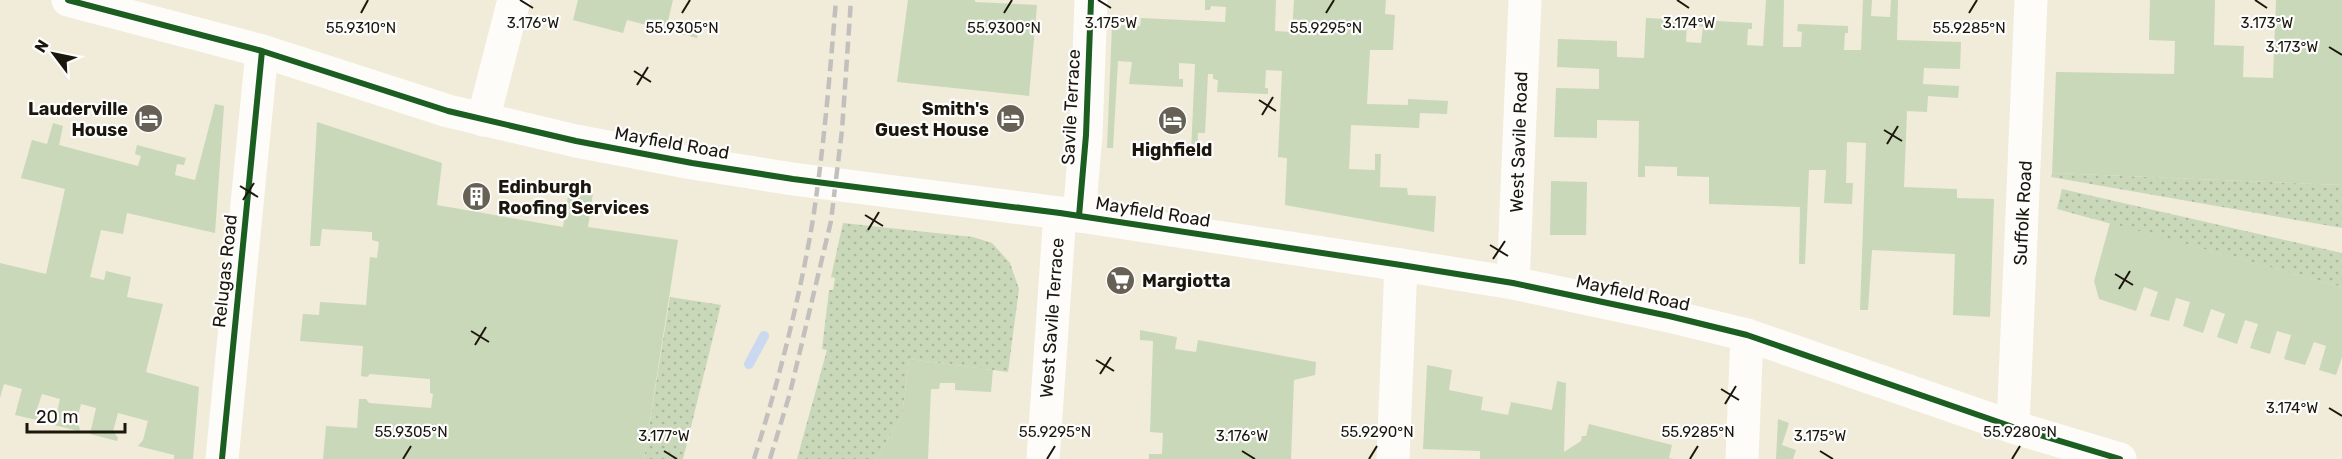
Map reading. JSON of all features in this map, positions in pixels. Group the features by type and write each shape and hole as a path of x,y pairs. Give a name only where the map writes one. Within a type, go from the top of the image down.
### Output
{"street":[{"name":"Mayfield Road","path":"69,0 261,51 351,81 483,120 576,141 793,179 1069,215 1401,265 1513,283 1669,316 1747,336 2013,427 2120,459"},
{"path":"483,120 514,0"},
{"name":"Savile Terrace","path":"1069,215 1086,135 1092,0"},
{"name":"West Savile Road","path":"1513,283 1525,0"},
{"name":"Suffolk Road","path":"2013,427 2031,0"},
{"name":"Relugas Road","path":"222,459 261,51"},
{"name":"West Savile Terrace","path":"1043,459 1069,215"},
{"path":"1393,459 1401,265"},
{"path":"1742,459 1747,336"}],"green space":[{"path":"578,0 673,0 668,21 700,29 697,38 627,20 623,33 573,20"},
{"path":"908,0 975,0 975,2 1037,5 1029,96 897,82"},
{"path":"1205,0 1276,0 1275,31 1292,32 1294,0 1386,0 1385,14 1395,15 1393,50 1370,50 1367,104 1408,105 1408,99 1448,101 1447,114 1420,113 1419,128 1351,125 1349,169 1375,170 1375,154 1381,154 1380,187 1407,188 1408,195 1436,196 1434,232 1285,205 1287,158 1278,157 1282,71 1266,70 1265,88 1268,88 1268,94 1217,92 1218,80 1213,79 1213,74 1208,74 1205,133 1198,133 1197,152 1191,152 1195,64 1179,63 1179,79 1183,79 1183,87 1129,84 1132,62 1118,61 1113,148 1107,148 1112,25 1140,26 1141,18 1225,22 1226,7 1211,6 1210,10 1205,10"},
{"path":"1766,0 1784,0 1783,47 1801,47 1802,32 1797,31 1798,24 1848,26 1848,33 1845,33 1844,50 1861,50 1863,0 1872,0 1871,16 1890,17 1891,0 1898,0 1897,40 1961,42 1960,69 1924,68 1923,84 1959,86 1958,98 1928,96 1927,112 1907,111 1904,187 1957,189 1957,198 1994,199 1990,317 1953,315 1955,254 1872,250 1868,310 1860,310 1866,143 1847,142 1846,183 1853,183 1852,204 1824,203 1826,170 1809,170 1805,264 1799,264 1800,207 1709,204 1709,177 1677,176 1677,167 1645,166 1645,177 1638,177 1639,121 1597,120 1597,138 1554,137 1556,88 1599,89 1599,69 1557,67 1558,39 1617,41 1617,57 1644,58 1646,18 1687,20 1686,42 1701,43 1703,27 1698,26 1699,20 1752,23 1752,29 1748,29 1747,45 1763,46"},
{"path":"2150,0 2215,0 2214,45 2244,46 2243,77 2273,78 2276,0 2342,0 2342,185 2052,173 2056,72 2174,74 2175,41 2149,40"},
{"path":"215,104 224,106 215,233 127,213 123,234 101,230 90,277 104,280 106,271 131,277 127,297 163,304 146,372 199,387 193,459 174,459 174,455 138,446 143,440 148,421 118,413 113,431 118,438 117,441 90,434 96,408 81,404 76,423 80,428 79,431 54,425 60,399 42,394 37,409 42,416 41,421 15,415 22,389 4,384 0,398 0,263 46,274 65,189 21,178 32,140 47,144 53,123 63,126 59,145 138,166 141,156 135,154 137,145 186,158 184,165 177,164 175,175 195,180"},
{"path":"317,122 442,163 437,205 563,227 569,190 593,193 588,227 678,240 644,459 323,459 326,426 357,428 359,399 366,399 369,403 431,408 433,394 430,393 430,379 370,374 367,377 361,376 363,346 300,341 303,314 319,315 320,302 366,305 370,257 377,258 379,242 372,240 372,232 322,229 320,246 310,246"},
{"path":"2052,173 2342,185 2342,228 2051,177"},
{"path":"1551,181 1587,182 1586,235 1550,235"},
{"path":"2062,189 2342,253 2342,287 2057,209"},
{"path":"843,223 973,237 992,243 1010,263 1019,289 1008,372 909,359 902,416 876,459 797,459 827,350 822,349 829,290 833,290 835,278 831,277"},
{"path":"2110,223 2342,287 2342,357 2336,375 2319,370 2326,346 2314,342 2305,365 2284,359 2291,335 2277,331 2270,354 2250,348 2258,324 2245,320 2237,344 2217,337 2225,314 2211,309 2203,333 2183,326 2190,302 2176,298 2169,321 2150,316 2158,292 2144,287 2136,311 2099,299 2094,281"},
{"path":"670,297 721,305 683,459 644,459"},
{"path":"1140,330 1177,337 1175,349 1196,352 1198,340 1316,362 1315,375 1294,380 1291,459 1149,459 1149,454 1162,454 1163,433 1150,432 1153,341 1140,340"},
{"path":"909,359 993,370 991,392 955,390 955,383 940,383 939,389 931,389 928,459 876,459 902,416"},
{"path":"1427,365 1452,370 1449,390 1483,397 1481,410 1508,415 1511,402 1552,410 1557,381 1566,383 1564,452 1581,441 1582,436 1586,436 1589,424 1672,445 1669,458 1674,459 1480,459 1480,451 1423,449"},
{"path":"1778,419 1789,423 1782,445 1796,450 1793,459 1776,459"}],"waterway":[{"path":"749,364 764,336"}],"railway":[{"path":"754,459 788,340 808,249 824,137 836,0"},
{"path":"770,459 790,393 831,221 842,130 851,0"}],"cycle path":[{"path":"68,0 262,51 448,111 576,141 793,179 1060,213 1401,265 1513,283 1669,316 1747,335 2013,427 2120,459"},
{"path":"1079,216 1086,135 1091,0"},
{"path":"222,459 262,51"}],"place":[{"name":"Lauderville House","path":"149,119"},
{"name":"Smith's Guest House","path":"1010,119"},
{"name":"Highfield","path":"1172,121"},
{"name":"Edinburgh Roofing Services","path":"477,197"},
{"name":"Margiotta","path":"1121,281"}]}
